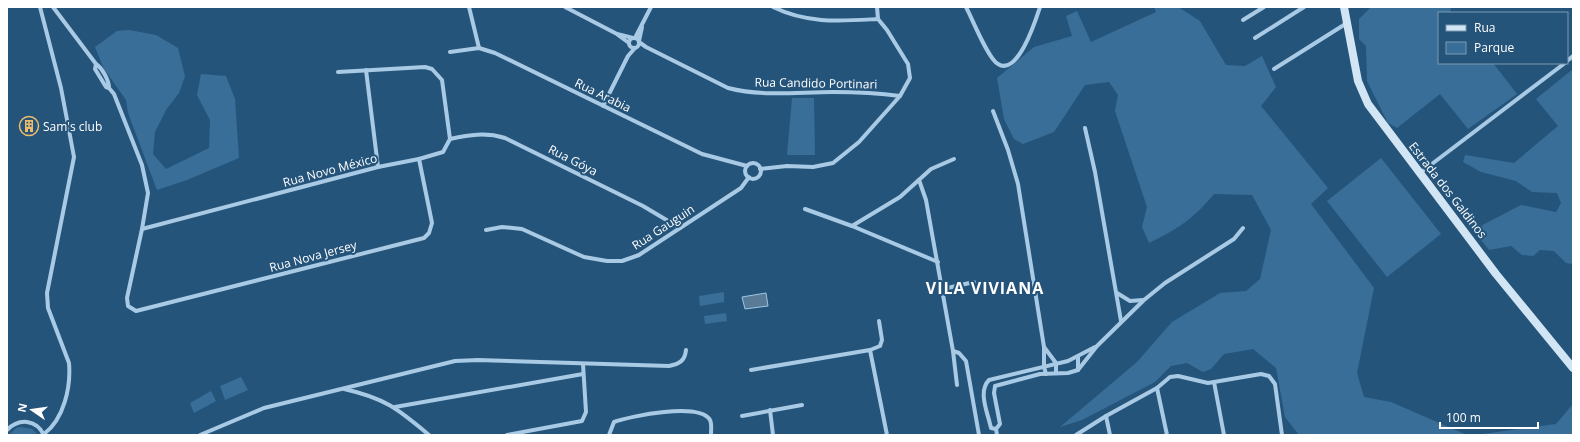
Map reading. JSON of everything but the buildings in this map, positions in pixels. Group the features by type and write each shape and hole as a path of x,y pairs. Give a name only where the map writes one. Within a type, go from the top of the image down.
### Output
{"street":[{"path":"7,430 13,424 27,421 34,423 44,434 53,427 62,410 69,376 69,363 48,308 47,293 74,158 61,88 40,7"},
{"path":"53,7 96,64 95,69 106,87 110,88 114,94 142,165 147,184 147,203 142,229"},
{"path":"469,7 479,48"},
{"name":"Rua Candido Portinari","path":"565,7 617,34 636,47 646,47"},
{"path":"628,56 630,44 636,39 651,7"},
{"path":"775,7 788,15 813,20 878,19"},
{"path":"878,7 878,19 887,30 908,64 910,78 900,96"},
{"path":"966,7 990,56 997,64 1002,66 1011,63 1022,52 1040,7"},
{"path":"1242,20 1264,7"},
{"path":"1255,38 1304,7"},
{"name":"Estrada dos Galdinos","path":"1344,7 1358,81 1362,94 1368,104 1496,274 1573,368"},
{"path":"1274,70 1348,23"},
{"name":"Rua Candido Portinari","path":"617,34 636,39 646,47 728,88 748,93 833,92 900,96"},
{"path":"603,106 628,56 636,47 636,39"},
{"name":"Rua Arabia","path":"450,52 479,48 513,61 702,154 747,166 754,163 760,169"},
{"path":"1420,173 1564,64"},
{"path":"338,72 425,67 432,69 442,80 450,139"},
{"path":"366,70 378,167"},
{"name":"Rua Arabia","path":"760,169 833,163 859,142 900,96"},
{"path":"992,111 1008,150 1018,184 1044,346 1044,367 1046,374"},
{"path":"1085,128 1095,172 1121,321"},
{"name":"Rua Góya","path":"450,139 480,134 492,134 505,138 643,206 680,228"},
{"name":"Rua Novo México","path":"142,229 378,167 419,159 443,152 450,139"},
{"name":"Rua Nova Jersey","path":"142,229 127,298 128,306 136,311 141,311 424,238 429,233 432,224 419,159"},
{"path":"852,226 900,197 938,165 954,159"},
{"path":"747,166 746,173 749,177"},
{"name":"Rua Arabia","path":"749,177 757,177 760,169"},
{"name":"Rua Gauguin","path":"486,230 502,227 522,229 584,257 607,261 622,260 639,255 741,188 749,177"},
{"path":"919,180 926,200 938,262 953,351 957,385"},
{"path":"805,209 852,226 938,262"},
{"path":"996,435 996,429 1000,424 994,393 995,386 1046,374 1068,373 1078,370 1097,346 1144,300 1165,283 1234,239 1243,228"},
{"path":"943,289 974,282"},
{"path":"1117,293 1130,301 1144,300"},
{"path":"750,370 870,350 880,346 882,340 879,321"},
{"path":"1044,346 1056,363 1056,373"},
{"path":"996,429 991,428 984,392 985,385 989,380 1056,363 1068,362 1097,346"},
{"path":"200,435 264,408 455,361 478,360 669,366 682,361 685,357 686,350"},
{"path":"870,350 887,435"},
{"path":"953,351 960,353 966,361 979,435"},
{"path":"1078,357 1078,370"},
{"path":"507,435 582,421 586,412 583,364"},
{"path":"395,407 583,374"},
{"path":"1076,435 1106,416 1157,388 1170,377 1175,376 1200,382 1214,382 1256,374 1269,376 1275,384 1282,435"},
{"path":"1214,382 1224,435"},
{"path":"1157,388 1167,435"},
{"path":"341,389 368,395 395,407 429,435"},
{"path":"742,416 802,405"},
{"path":"609,435 614,422 682,410 699,412 708,418 710,421 712,435"},
{"path":"770,410 774,435"},
{"path":"1106,416 1110,435"},
{"path":"989,420 999,418"}],"green space":[{"path":"1154,7 1178,7 1200,21 1226,65 1245,66 1262,56 1276,87 1261,106 1328,188 1311,204 1374,288 1357,373 1364,397 1391,402 1467,435 1299,435 1285,417 1276,368 1253,349 1224,354 1211,369 1203,372 1187,363 1171,366 1155,382 1082,420 1060,427 1137,362 1172,322 1220,293 1246,291 1260,279 1271,230 1252,195 1214,194 1192,217 1169,233 1149,243 1142,227 1147,207 1115,111 1118,95 1109,82 1085,85 1054,132 1023,144 1014,139 1004,119 997,78 1034,47 1072,36 1066,16 1077,11 1091,42 1156,12"},
{"path":"1371,7 1451,7 1450,12 1438,12 1438,64 1494,64 1517,94 1468,129 1440,94 1397,128 1388,123 1367,81 1366,46 1359,39 1359,19"},
{"path":"129,30 156,35 178,48 185,76 179,93 166,110 155,132 153,154 166,169 209,148 210,120 197,95 201,74 226,76 235,99 239,158 187,180 157,190 128,113 126,100 104,69 95,47 117,31"},
{"path":"1573,69 1573,264 1566,263 1554,251 1540,250 1533,256 1522,255 1511,246 1489,250 1473,230 1521,205 1556,212 1561,203 1557,193 1532,192 1516,181 1481,172 1463,162 1465,155 1514,163 1558,126 1536,99"},
{"path":"792,98 814,98 815,155 787,155"},
{"path":"1381,158 1441,234 1387,277 1327,201"},
{"path":"724,292 724,302 700,306 699,296"},
{"path":"726,313 727,321 705,324 704,316"},
{"path":"241,377 248,390 225,400 220,386"},
{"path":"211,391 216,401 194,413 190,403"},
{"path":"1573,404 1573,435 1475,435 1556,424"},
{"path":"21,427 32,429 38,435 9,435 16,428"}],"shaded area":[{"path":"766,293 768,306 745,309 742,297"}],"place":[{"name":"Sam's club","path":"29,126"}],"district":[{"name":"VILA VIVIANA","path":"985,288"}]}
